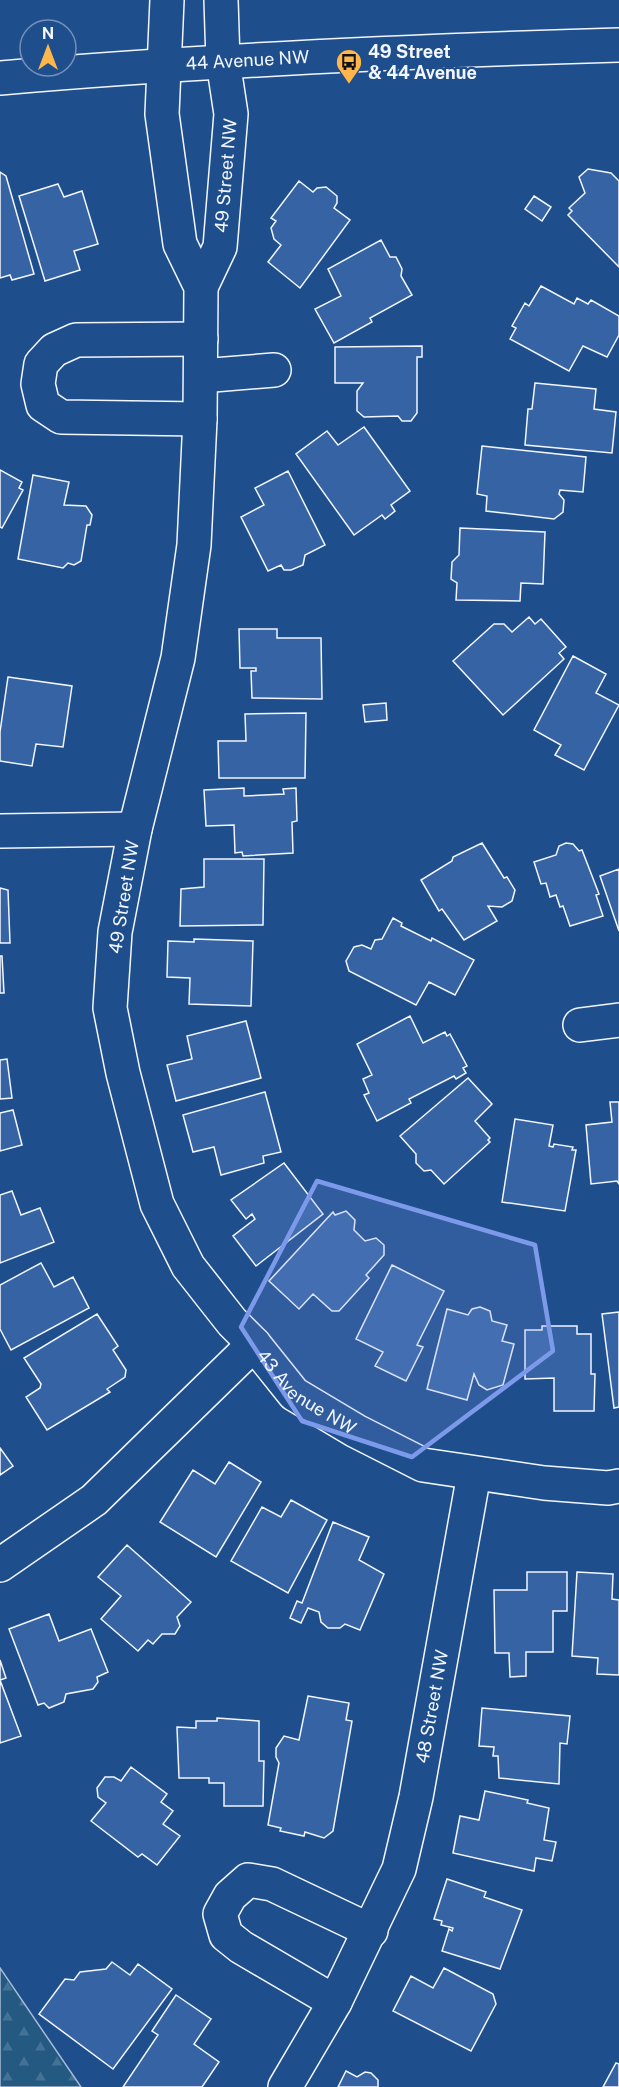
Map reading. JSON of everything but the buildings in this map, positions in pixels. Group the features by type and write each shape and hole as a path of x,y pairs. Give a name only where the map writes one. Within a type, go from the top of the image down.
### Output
{"street":[{"name":"49 Street NW","path":"166,0 162,114 180,244 201,287"},
{"name":"49 Street NW","path":"221,0 223,61 231,114 220,247 201,287 201,376 195,545 178,658 135,829 115,932 110,1008 123,1074 157,1204 188,1266 254,1344"},
{"name":"44 Avenue NW","path":"0,78 164,64 619,45"},
{"path":"0,58 18,59"},
{"name":"44 Avenue NW","path":"78,60 164,64"},
{"path":"200,419 61,417 43,405 38,384 41,364 47,357 54,350 76,340 201,339"},
{"path":"201,376 274,370"},
{"path":"0,831 135,829"},
{"path":"580,1025 619,1020"},
{"name":"43 Avenue NW","path":"0,1565 94,1500 254,1344 294,1394 356,1431 423,1465 565,1485 608,1488 619,1486"},
{"name":"48 Street NW","path":"285,2087 335,2002 399,1869 416,1797 474,1474"},
{"path":"335,2002 241,1947 226,1935 220,1914 230,1896 248,1880 272,1884 371,1931"}],"highlighted area":[{"path":"317,1181 535,1245 553,1351 412,1457 302,1421 241,1327"}],"green space":[{"path":"0,1968 81,2087 0,2087"}],"place":[{"name":"49 Street & 44 Avenue","path":"349,85"}]}
